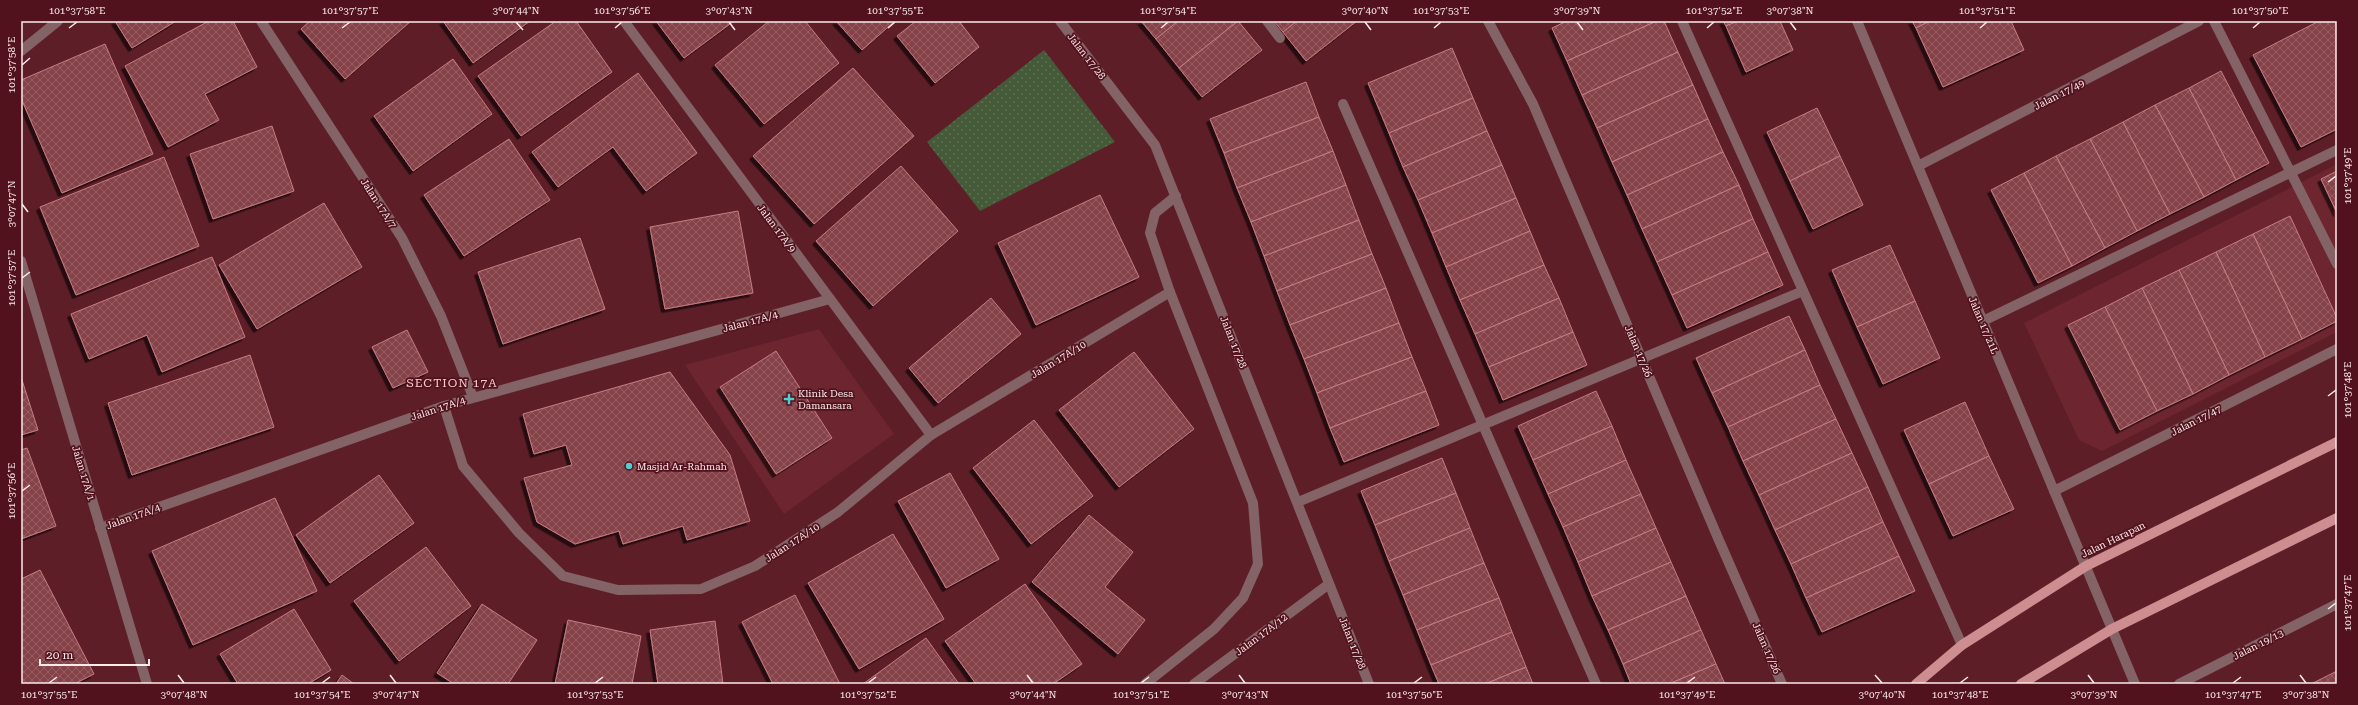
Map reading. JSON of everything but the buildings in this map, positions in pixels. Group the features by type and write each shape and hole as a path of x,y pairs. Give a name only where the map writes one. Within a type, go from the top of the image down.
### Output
{"main road":[{"name":"Jalan Harapan","path":"1916,684 1962,645 2086,566 2337,442"},
{"path":"2021,684 2112,629 2337,518"}],"street":[{"path":"21,51 58,21"},
{"name":"Jalan 17A/7","path":"261,21 402,238 441,316 473,397"},
{"name":"Jalan 17A/9","path":"624,21 932,435"},
{"name":"Jalan 17/28","path":"1060,21 1155,145 1369,684"},
{"path":"1266,21 1280,38"},
{"name":"Jalan 17/26","path":"1488,21 1533,104 1782,684"},
{"path":"1682,21 1962,645"},
{"name":"Jalan 17/21L","path":"1857,21 2135,684"},
{"name":"Jalan 17/49","path":"1918,166 2199,21"},
{"path":"2214,21 2337,264"},
{"path":"1343,104 1596,684"},
{"path":"1983,321 2337,150"},
{"path":"1145,684 1214,629 1243,598 1258,564 1253,503 1170,292 1150,233 1154,213 1176,196"},
{"name":"Jalan 17A/1","path":"21,261 147,684"},
{"path":"1298,502 1803,291"},
{"name":"Jalan 17A/10","path":"444,406 463,466 520,533 563,576 618,590 701,589 756,566 838,512 932,435 1170,292"},
{"name":"Jalan 17A/4","path":"100,528 444,406 830,299"},
{"name":"Jalan 17/47","path":"2054,492 2337,349"},
{"name":"Jalan 17A/12","path":"1194,684 1329,584"},
{"name":"Jalan 19/13","path":"2179,684 2337,604"}],"shaded area":[{"path":"2337,164 2337,332 2102,451 2079,440 2024,323"},
{"name":"Klinik Desa Damansara","path":"819,329 894,434 784,514 685,365"}],"green space":[{"path":"1044,50 1115,142 980,211 927,142"}],"place":[{"name":"Klinik Desa Damansara","path":"789,399"},
{"name":"Masjid Ar-Rahmah","path":"629,466"}],"district":[{"name":"SECTION 17A","path":"452,383"}]}
